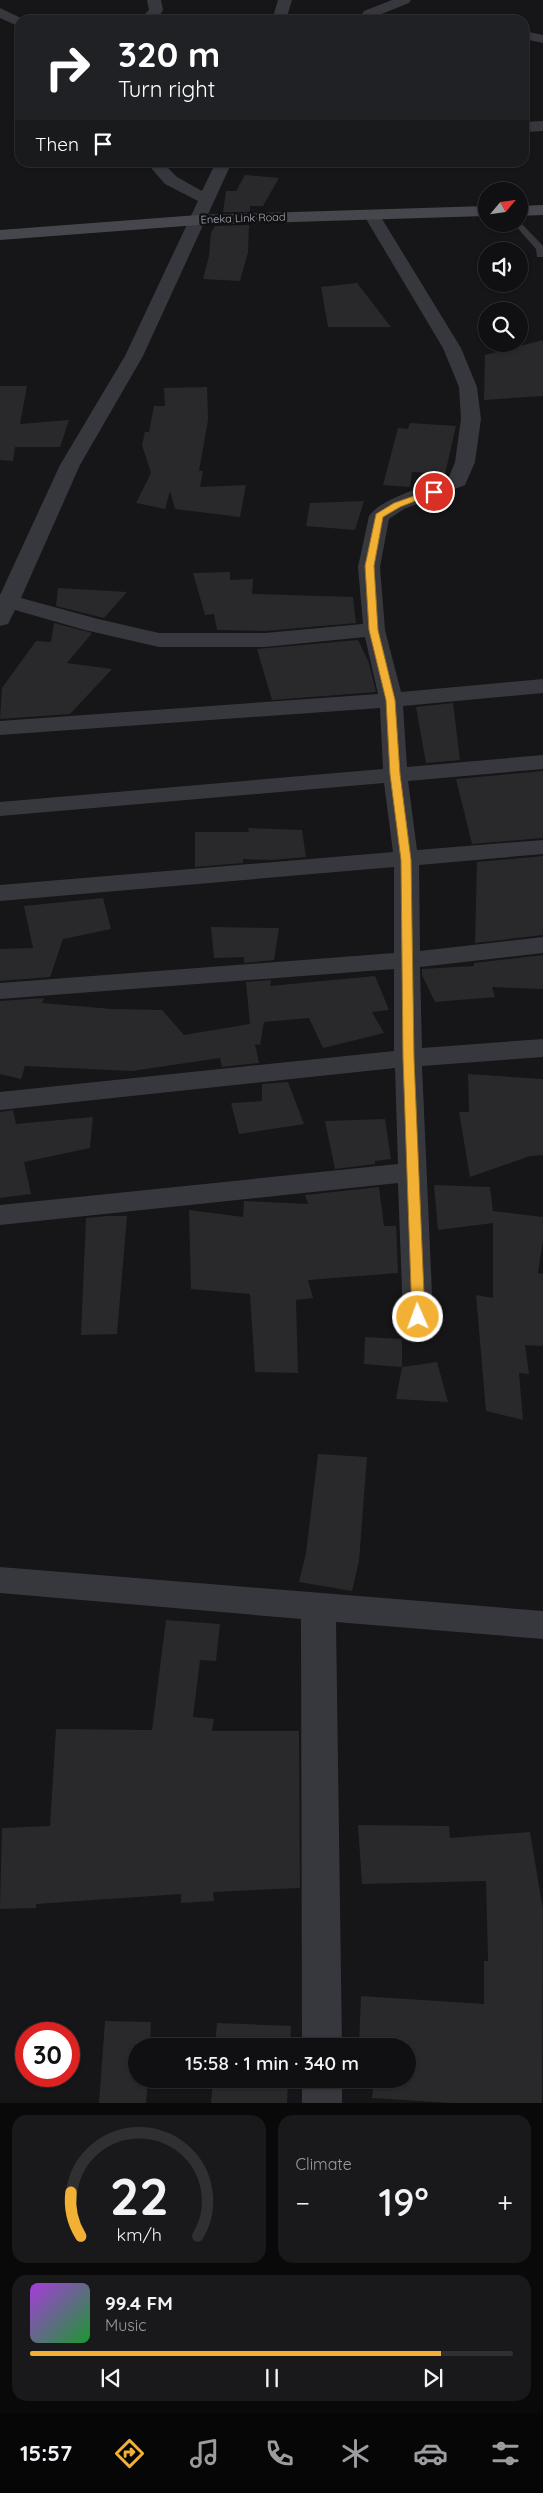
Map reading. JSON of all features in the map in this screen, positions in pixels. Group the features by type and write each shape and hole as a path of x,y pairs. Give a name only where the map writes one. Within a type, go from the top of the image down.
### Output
{"street":[{"path":"153,15 156,10 154,0"},
{"path":"280,15 285,0"},
{"path":"369,14 404,0"},
{"path":"0,12 15,20"},
{"path":"0,28 15,27"},
{"path":"529,36 543,39"},
{"path":"529,127 543,126"},
{"path":"157,167 179,188 208,199"},
{"path":"222,167 134,356 70,465 4,610 93,625 159,640 265,640 374,630"},
{"path":"528,211 543,210"},
{"name":"Eneka Link Road","path":"0,235 198,220 478,212"},
{"path":"371,214 452,348 468,387 471,419 464,462 458,481 397,505 379,516 369,566 374,630 391,700 395,774 406,860 408,1058 418,1317"},
{"path":"0,728 391,700 439,694 483,694 543,686"},
{"path":"0,808 543,762"},
{"path":"0,893 543,847"},
{"path":"0,991 408,960 543,945"},
{"path":"0,1101 408,1058 543,1048"},
{"path":"0,1215 412,1172"},
{"path":"0,1580 543,1625"},
{"path":"318,1606 322,2038"},
{"path":"322,2088 322,2103"}],"lane":[{"path":"526,232 541,249 540,255"}],"building":[{"path":"245,175 279,178 263,206 250,206 250,212 223,212 226,191 236,191"},
{"path":"249,225 248,252 240,281 203,279 209,256 211,233 215,226"},
{"path":"357,283 391,327 328,327 321,287"},
{"path":"543,340 543,396 484,400 485,355 497,352 528,352 528,344"},
{"path":"0,386 27,386 20,424 69,420 60,447 15,447 13,461 0,460"},
{"path":"207,387 208,420 199,471 203,471 200,487 246,485 240,517 175,509 170,491 165,509 136,503 151,473 142,445 145,432 149,432 154,406 165,406 164,388"},
{"path":"410,423 456,426 445,474 412,472 410,487 383,485 398,428 408,429"},
{"path":"364,501 355,530 306,526 310,503"},
{"path":"230,572 230,580 253,579 252,594 353,597 356,623 265,631 217,630 214,614 205,615 193,573"},
{"path":"58,588 127,592 104,618 56,606"},
{"path":"54,623 92,633 67,663 112,669 70,714 0,719 2,688 36,641 51,642"},
{"path":"358,640 369,663 376,692 272,700 257,649"},
{"path":"453,703 460,760 426,763 416,707"},
{"path":"543,771 543,838 472,844 456,779"},
{"path":"248,828 302,830 306,857 271,860 243,859 243,863 195,867 195,832 249,832"},
{"path":"543,856 543,935 475,943 477,862"},
{"path":"103,898 111,929 63,939 50,977 0,981 0,949 33,948 24,906"},
{"path":"211,927 279,928 274,960 244,963 244,957 214,958"},
{"path":"543,955 543,989 492,987 495,997 435,1002 422,975 422,969 474,966 474,963"},
{"path":"375,976 389,1010 372,1012 384,1033 323,1048 309,1018 264,1022 260,1045 255,1044 259,1063 222,1067 220,1058 132,1071 25,1066 21,1079 0,1074 0,1001 44,998 42,1003 112,1009 162,1010 184,1035 250,1024 246,982 271,980 270,986"},
{"path":"468,1074 543,1079 543,1155 530,1156 470,1177 459,1112 469,1112"},
{"path":"288,1082 304,1124 239,1134 231,1103 262,1101 262,1084"},
{"path":"13,1110 16,1124 93,1117 90,1148 24,1162 31,1194 0,1198 0,1112"},
{"path":"385,1119 391,1159 375,1161 375,1164 335,1169 325,1121"},
{"path":"434,1185 490,1187 493,1211 543,1217 543,1239 538,1273 543,1274 543,1346 525,1345 529,1374 519,1373 523,1420 486,1411 476,1295 493,1298 493,1223 438,1230"},
{"path":"379,1187 384,1226 396,1226 398,1273 308,1280 313,1298 296,1300 298,1373 255,1372 250,1294 191,1289 189,1210 243,1217 244,1201 308,1204 305,1195"},
{"path":"127,1216 117,1334 81,1335 86,1218"},
{"path":"365,1337 402,1339 402,1367 364,1364"},
{"path":"437,1362 448,1402 396,1399 402,1367"},
{"path":"318,1454 367,1457 359,1561 352,1591 299,1582 306,1553"},
{"path":"166,1620 220,1624 216,1661 200,1660 193,1717 214,1719 212,1731 299,1731 300,1888 213,1892 214,1901 181,1903 181,1894 36,1904 36,1908 0,1909 2,1828 50,1826 56,1729 152,1730"},
{"path":"358,1825 449,1826 450,1838 530,1832 543,1910 542,2103 451,2103 372,2098 373,2088 416,2088 416,2038 359,2038 361,1996 484,2004 484,1961 488,1961 486,1881 362,1884"},
{"path":"105,2021 151,2022 150,2038 128,2038 128,2088 147,2088 146,2103 99,2103"},
{"path":"217,2023 291,2026 290,2038 216,2038"},
{"path":"212,2088 288,2088 287,2103 211,2103"}],"route":[{"path":"418,1317 408,1058 406,860 395,774 391,700 374,630 369,566 379,516 397,505 434,492"}]}
